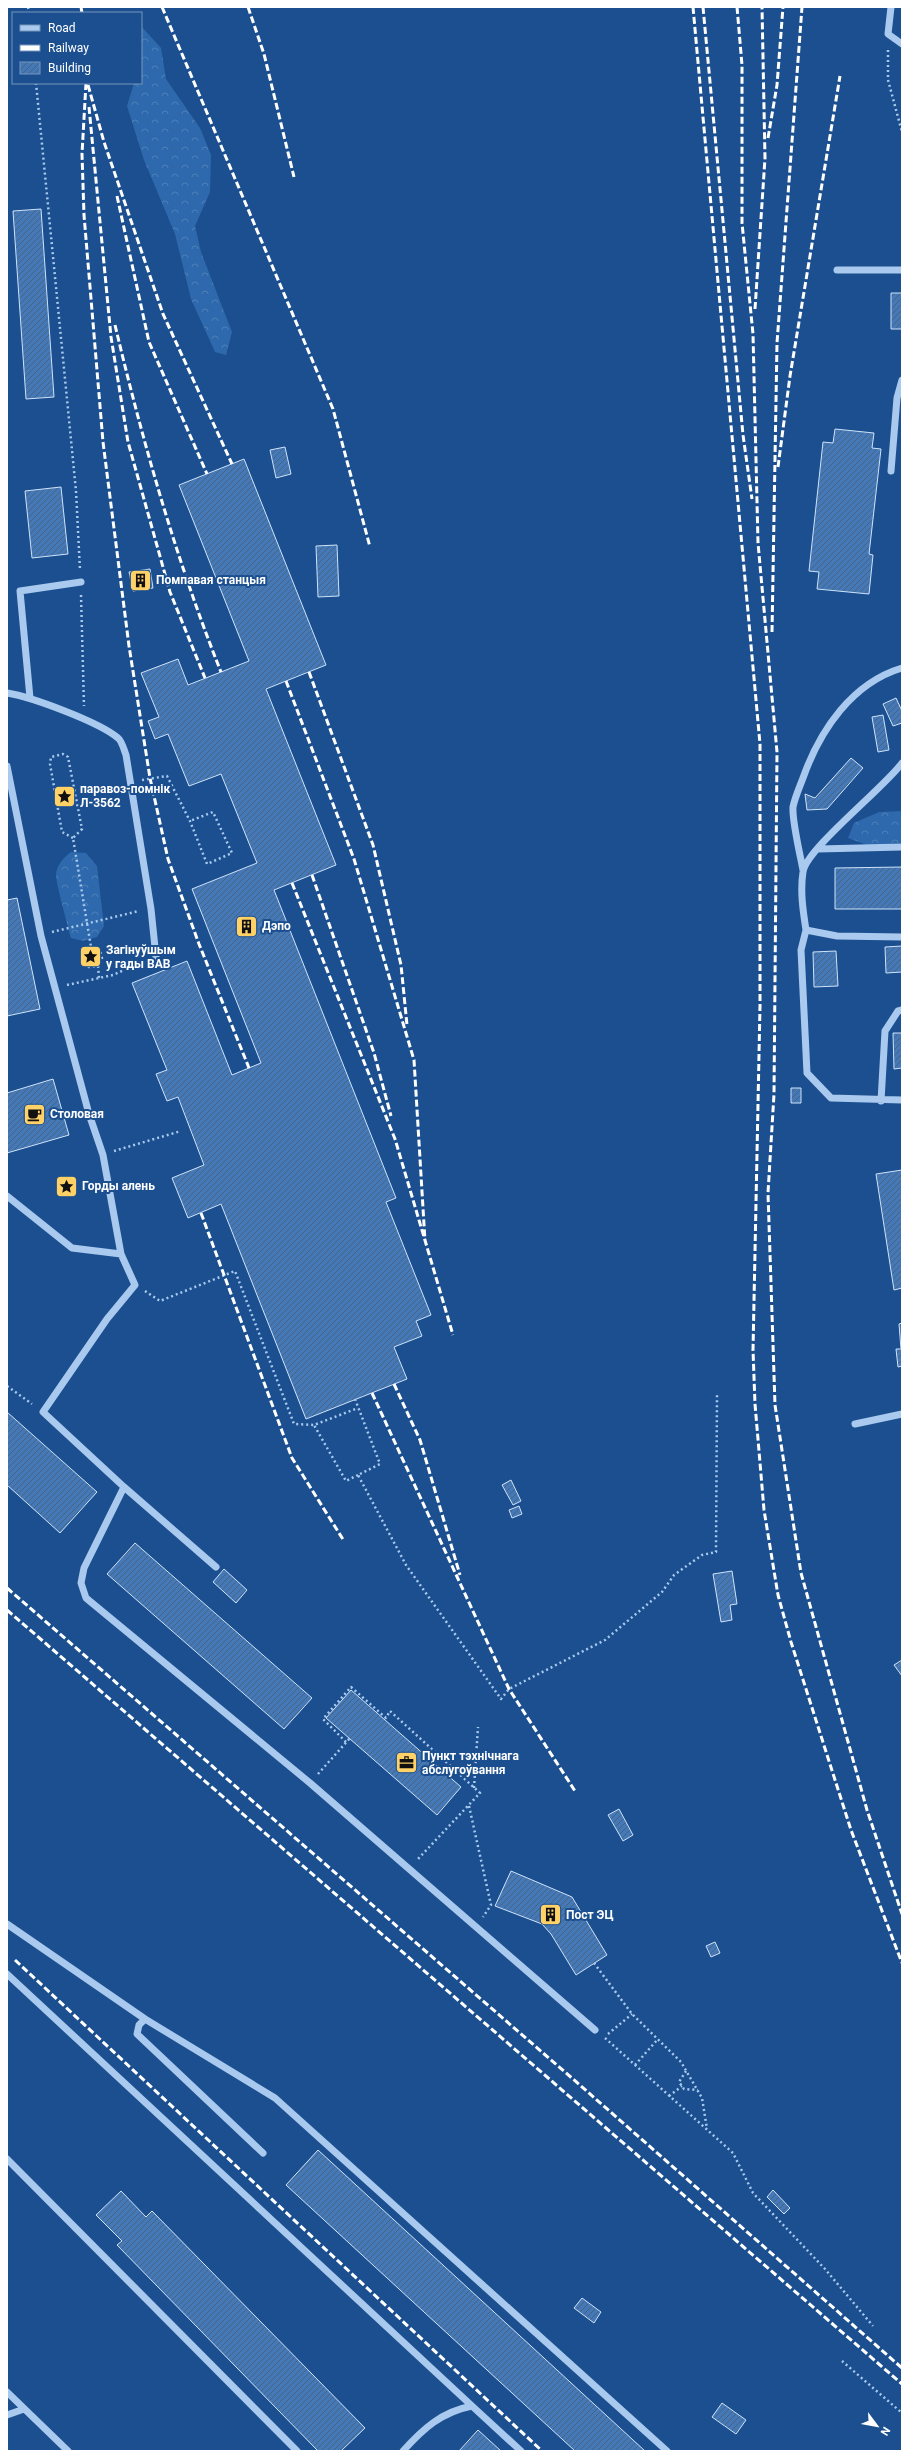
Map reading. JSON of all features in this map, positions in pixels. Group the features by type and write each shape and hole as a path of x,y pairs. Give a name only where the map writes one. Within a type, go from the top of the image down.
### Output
{"lane":[{"path":"891,7 888,34 902,44"},
{"path":"837,270 902,270"},
{"path":"891,471 897,398 902,380"},
{"path":"30,698 20,591 81,582"},
{"path":"902,668 888,673 860,690 837,713 811,757 793,807 803,870 802,900 806,930 801,950 808,1073 831,1098 881,1101 902,1100"},
{"path":"7,693 30,698 84,721 119,739 126,754 151,909 156,957"},
{"path":"7,766 41,936 89,1114 103,1155 121,1254 135,1285 107,1319 43,1412 124,1488 216,1567"},
{"path":"803,870 818,848 901,767"},
{"path":"818,848 902,847"},
{"path":"806,930 837,936 902,937"},
{"path":"881,1101 885,1031 898,1011 902,1010"},
{"path":"7,1196 72,1248 121,1254"},
{"path":"855,1424 902,1414"},
{"path":"124,1488 84,1568 81,1583 86,1598 310,1783 596,2030"},
{"path":"7,1924 145,2019 275,2098 667,2451"},
{"path":"7,1974 520,2451"},
{"path":"145,2019 139,2025 137,2034 262,2153"},
{"path":"7,2159 297,2451"},
{"path":"7,2392 68,2451"},
{"path":"403,2451 421,2432 452,2410 472,2406"},
{"path":"7,2415 24,2409"}],"path":[{"path":"888,34 888,80 902,132"},
{"path":"36,84 76,484 81,582 84,721"},
{"path":"63,754 68,757 82,829 73,838 62,832 50,764 51,757 63,754"},
{"path":"130,782 167,776 190,821 207,864 232,853 212,812 190,821"},
{"path":"73,838 91,947"},
{"path":"41,936 151,909"},
{"path":"91,947 83,955 83,962 89,967 98,966"},
{"path":"91,947 100,950 102,958 98,966 99,978"},
{"path":"55,989 99,978 156,957"},
{"path":"103,1155 181,1131"},
{"path":"135,1285 160,1301 235,1271 294,1424 314,1425 358,1408"},
{"path":"7,1386 43,1412"},
{"path":"358,1475 406,1565 501,1699 509,1689 605,1640 662,1592 674,1576 702,1555 716,1552 717,1395"},
{"path":"314,1425 346,1481 380,1464 355,1399"},
{"path":"346,1742 323,1719 351,1687 386,1718 390,1711 480,1793 409,1869"},
{"path":"474,1788 478,1727"},
{"path":"310,1783 350,1738"},
{"path":"469,1806 491,1905 476,1927"},
{"path":"594,1963 632,2014 681,2062 702,2098 707,2129"},
{"path":"604,2037 632,2014"},
{"path":"596,2030 733,2153 753,2193 825,2269 873,2326"},
{"path":"635,2065 658,2039"},
{"path":"686,2071 679,2082 684,2089 698,2090"},
{"path":"669,2096 682,2086"},
{"path":"842,2361 902,2413"}],"green space":[{"path":"142,27 161,48 166,79 200,128 211,155 210,192 195,226 201,252 232,332 226,355 215,352 191,299 175,234 144,160 127,106 134,84 142,84"},
{"path":"902,811 902,843 867,845 848,838 854,823 879,812"},
{"path":"71,852 86,853 97,866 104,926 97,937 83,941 71,938 56,878 59,864"}],"building":[{"path":"41,209 54,397 26,399 13,211"},
{"path":"891,293 902,293 902,329 891,329"},
{"path":"835,429 874,433 872,448 881,449 869,554 873,555 869,594 817,589 819,572 809,571 823,442 833,443"},
{"path":"285,447 291,474 276,478 270,450"},
{"name":"Дэпо","path":"244,459 326,665 266,689 336,865 274,890 396,1198 386,1202 431,1315 416,1321 422,1336 394,1347 407,1379 306,1419 221,1204 188,1218 172,1178 204,1165 178,1097 167,1101 156,1074 167,1070 132,983 187,961 232,1075 261,1063 192,889 257,863 221,774 189,786 168,734 155,739 148,721 159,717 141,673 178,659 188,685 249,661 179,485"},
{"path":"61,487 68,554 32,558 25,491"},
{"path":"337,545 339,596 318,597 316,546"},
{"name":"Помпавая станцыя","path":"150,569 153,588 133,591 129,572"},
{"path":"896,698 902,711 902,723 893,726 883,704"},
{"path":"883,715 889,750 878,752 872,717"},
{"path":"851,758 863,768 827,809 807,810 805,794 815,798"},
{"path":"902,867 902,909 835,909 835,868"},
{"path":"17,898 40,1009 7,1016 7,900"},
{"path":"902,946 902,972 886,973 885,947"},
{"path":"836,951 838,986 814,987 813,952"},
{"path":"893,1033 902,1033 902,1068 894,1069"},
{"name":"Столовая","path":"53,1079 69,1135 7,1153 7,1093"},
{"path":"791,1088 801,1088 801,1103 791,1103"},
{"path":"902,1170 902,1288 894,1290 876,1174"},
{"path":"902,1323 902,1366 898,1367 896,1349 901,1349 899,1324"},
{"path":"7,1412 97,1492 60,1533 7,1485"},
{"path":"511,1480 521,1501 513,1505 502,1485"},
{"path":"519,1506 522,1514 512,1518 509,1510"},
{"path":"135,1543 312,1698 284,1729 107,1574"},
{"path":"224,1569 247,1590 236,1603 213,1582"},
{"path":"732,1571 737,1604 730,1605 732,1620 721,1622 713,1574"},
{"path":"902,1660 902,1676 894,1665"},
{"name":"Пункт тэхнічнага абслугоўвання","path":"351,1690 461,1787 437,1815 326,1718"},
{"path":"619,1809 633,1835 623,1841 608,1815"},
{"name":"Пост ЭЦ","path":"511,1871 572,1897 607,1955 576,1975 551,1934 542,1924 495,1906"},
{"path":"715,1942 720,1953 711,1957 706,1946"},
{"path":"318,2150 645,2451 575,2451 286,2185"},
{"path":"773,2190 790,2208 784,2214 767,2197"},
{"path":"121,2191 146,2217 152,2211 365,2428 341,2451 318,2451 117,2245 122,2241 96,2215"},
{"path":"582,2298 601,2312 594,2323 574,2308"},
{"path":"722,2403 746,2420 736,2434 712,2417"},
{"path":"478,2430 501,2451 459,2451"}],"railway":[{"path":"81,7 82,12"},
{"path":"162,7 333,409 370,547"},
{"path":"248,7 264,54 294,177"},
{"path":"693,7 760,744 760,1006 753,1350 755,1404 764,1510 778,1595 791,1642 851,1830 902,1963"},
{"path":"703,7 743,435 752,499"},
{"path":"737,7 742,65 742,223 753,334 758,543 777,752 774,1094 768,1193 775,1405 801,1573 867,1810 902,1914"},
{"path":"755,309 765,158 762,7"},
{"path":"768,138 777,85 783,7"},
{"path":"772,632 777,343 802,7"},
{"path":"778,467 790,376 840,76"},
{"path":"86,84 82,154 84,215 103,442 129,646 150,778 168,859 199,944 249,1068"},
{"path":"88,85 104,142 163,314 232,464"},
{"path":"89,107 111,337 128,442 170,592 205,678"},
{"path":"117,196 149,342 207,474"},
{"path":"115,325 149,457 175,544 189,587 221,672"},
{"path":"309,672 373,845 401,965 407,1025"},
{"path":"286,681 354,859 414,1060 425,1241"},
{"path":"312,875 374,1053 391,1116"},
{"path":"292,883 395,1139 453,1335"},
{"path":"201,1213 292,1458 344,1541"},
{"path":"394,1384 420,1440 460,1575"},
{"path":"372,1393 509,1689 575,1791"},
{"path":"7,1588 573,2079 902,2368"},
{"path":"7,1610 902,2384"},
{"path":"15,1960 542,2451"}],"place":[{"name":"Помпавая станцыя","path":"141,580"},
{"name":"паравоз-помнік Л-3562","path":"65,796"},
{"name":"Дэпо","path":"247,926"},
{"name":"Загінуўшым у гады ВАВ","path":"91,957"},
{"name":"Столовая","path":"35,1114"},
{"name":"Горды алень","path":"66,1186"},
{"name":"Пункт тэхнічнага абслугоўвання","path":"406,1763"},
{"name":"Пост ЭЦ","path":"551,1915"}]}
